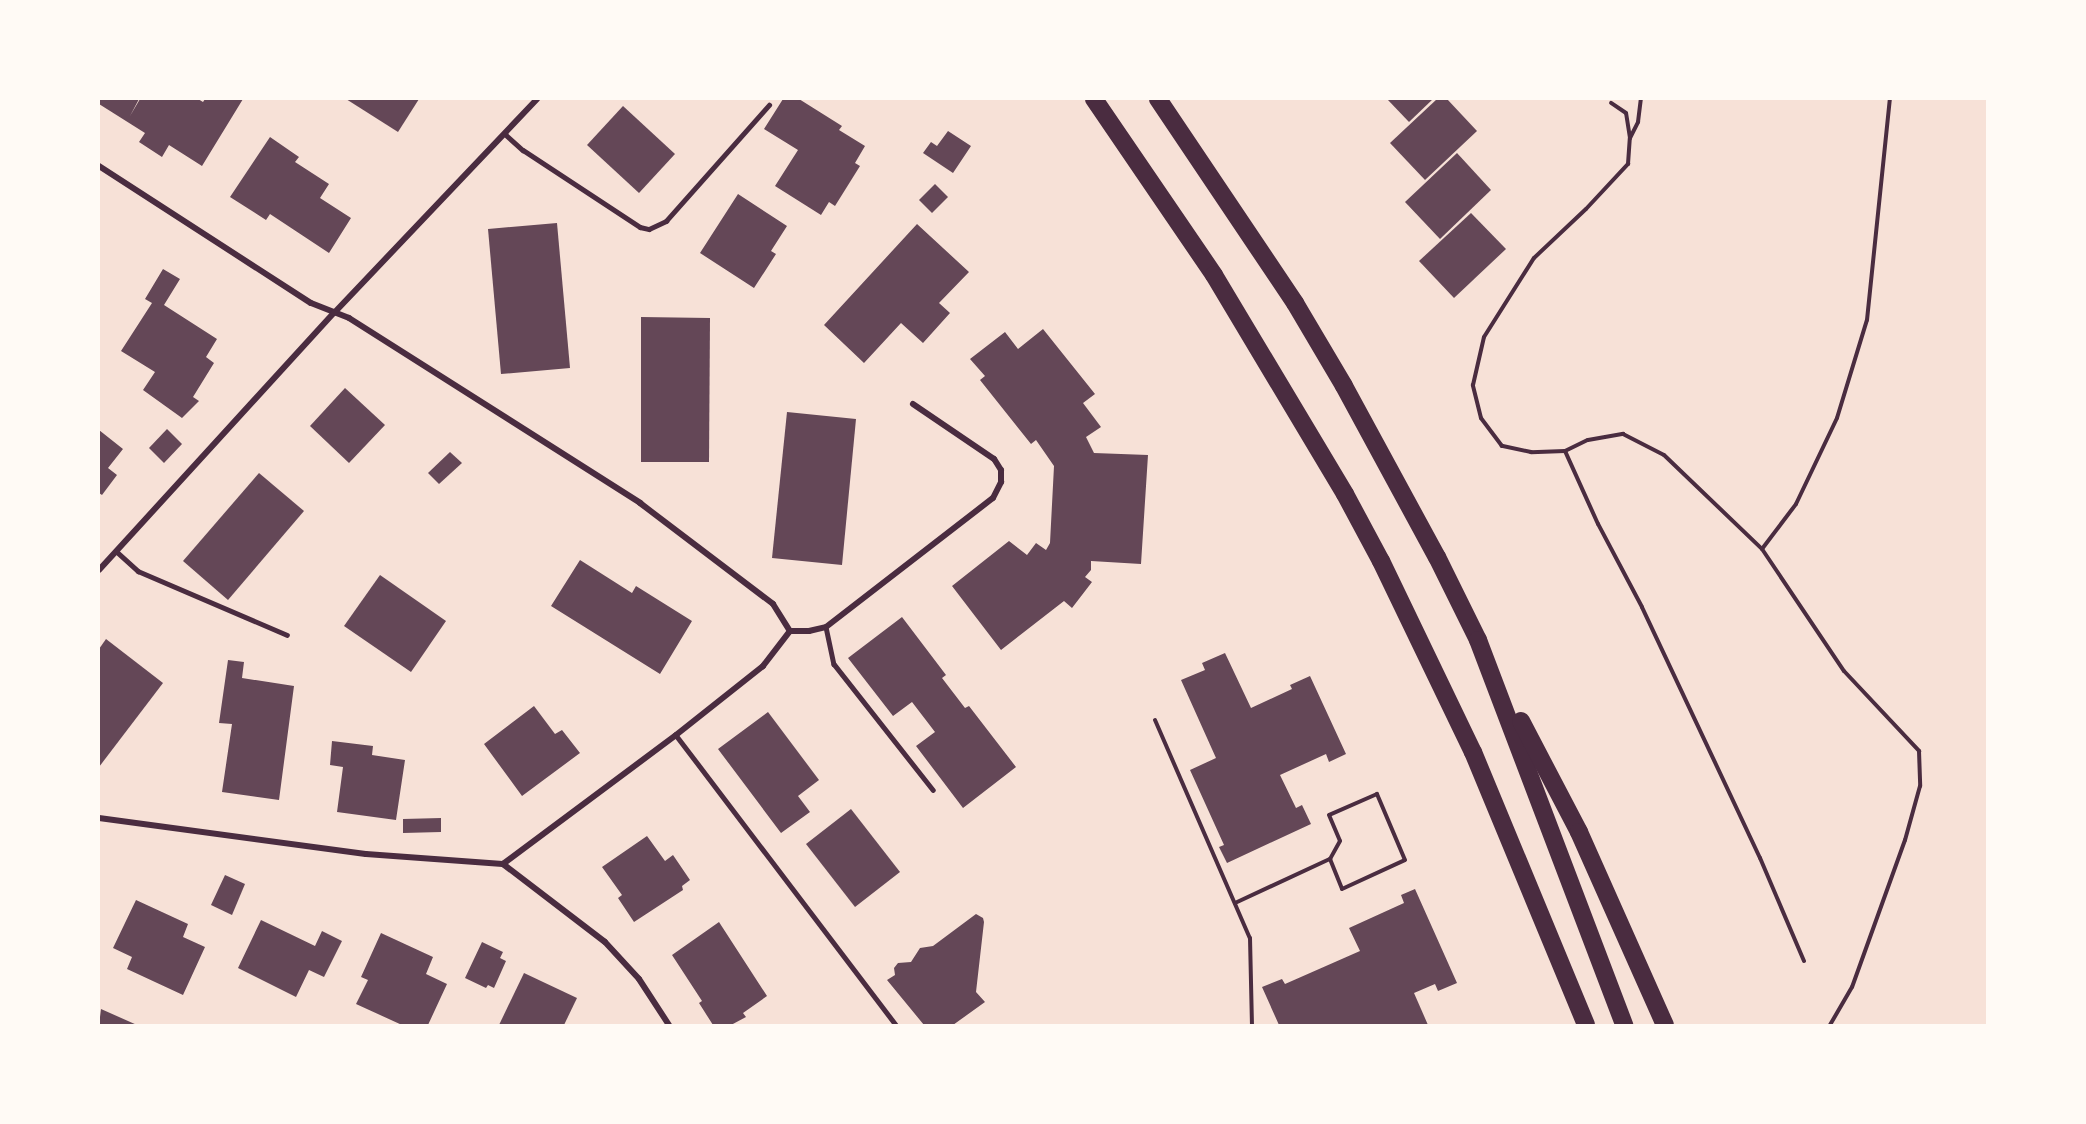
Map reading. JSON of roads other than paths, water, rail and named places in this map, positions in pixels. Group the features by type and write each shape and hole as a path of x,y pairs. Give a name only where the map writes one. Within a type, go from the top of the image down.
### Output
{"highway":[{"path":"1094,99 1214,275 1345,494 1381,561 1473,752 1586,1025"},
{"path":"1158,99 1288,294 1339,377 1437,556 1478,640 1579,832 1665,1025"},
{"path":"1478,640 1624,1025"}],"street":[{"path":"99,570 334,313 537,99"},
{"path":"99,166 311,303 349,318 640,503 773,604 790,631"},
{"path":"790,631 809,631 826,627 993,498 1001,482 1001,470 994,459 912,404"},
{"path":"503,864 676,735 762,666 790,631"},
{"path":"99,818 366,854 503,864 605,942 639,979 669,1025"}],"lane":[{"path":"505,134 533,157 640,227 649,229 666,221 769,105"},
{"path":"116,551 138,571 287,635"},
{"path":"826,627 834,664 933,790"},
{"path":"676,735 896,1025"}]}
